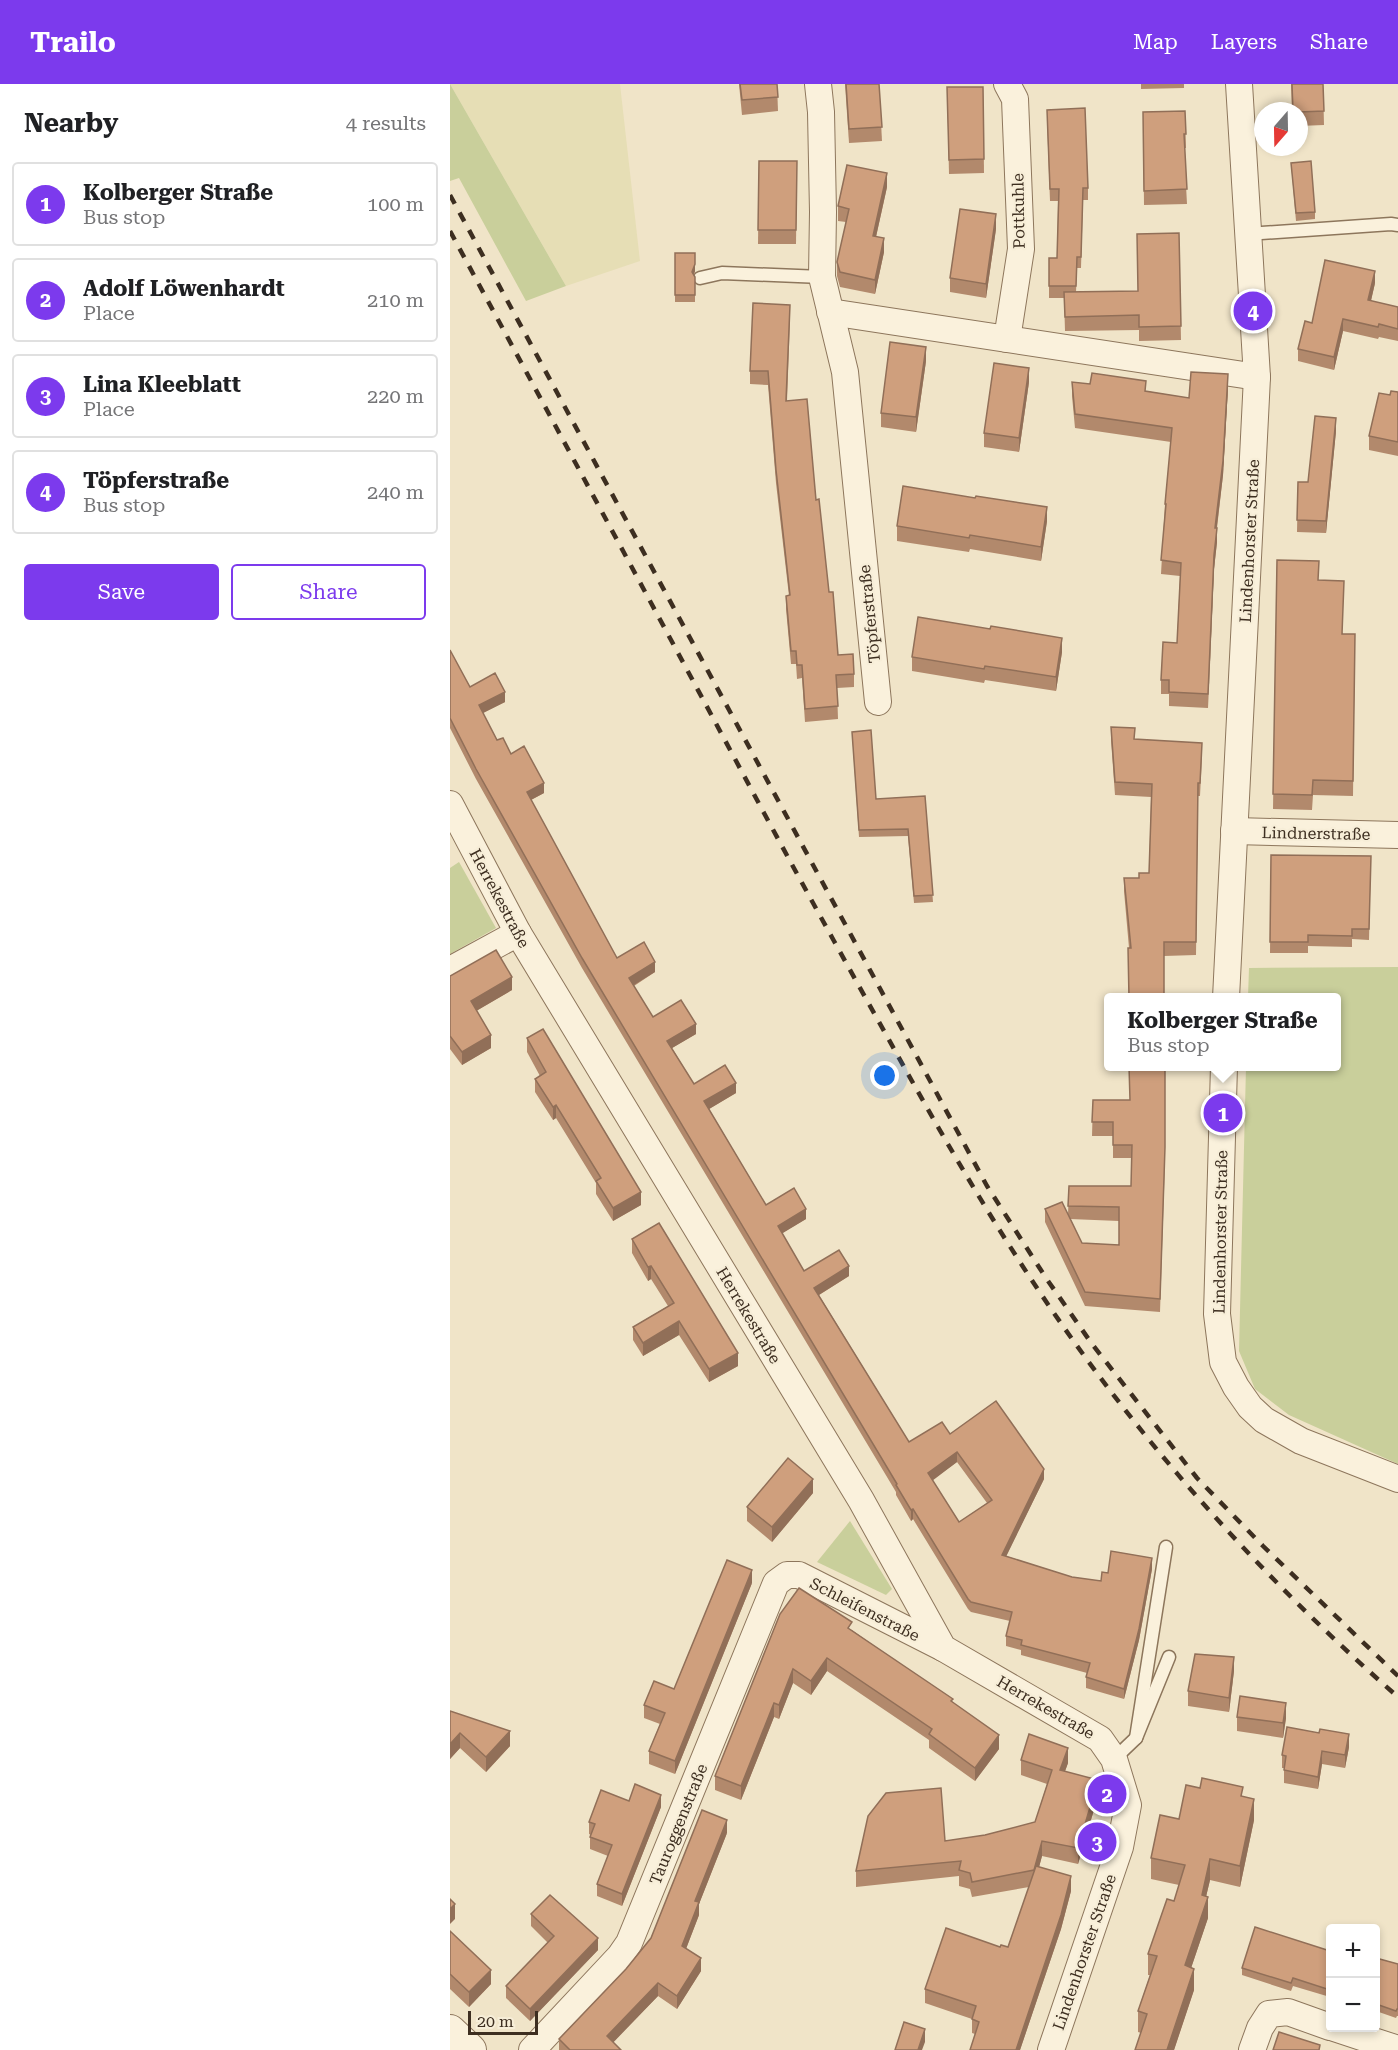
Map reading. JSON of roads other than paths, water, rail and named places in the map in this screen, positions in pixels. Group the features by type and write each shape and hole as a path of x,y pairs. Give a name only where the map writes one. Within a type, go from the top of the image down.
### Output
{"street":[{"name":"Töpferstraße","path":"818,84 823,212 822,277 845,372 878,702"},
{"name":"Pottkuhle","path":"1007,84 1015,99 1021,249 1007,339"},
{"name":"Lindenhorster Straße","path":"1227,993 1257,377 1239,84"},
{"path":"830,312 1257,377"},
{"name":"Herrekestraße","path":"450,804 518,933 861,1500 943,1648 1100,1739 1114,1759"},
{"name":"Lindnerstraße","path":"1234,831 1398,835"},
{"path":"450,970 518,933"},
{"name":"Lindenhorster Straße","path":"1224,1071 1217,1314 1223,1362 1236,1388 1250,1407 1264,1420 1301,1441 1398,1479"},
{"name":"Schleifenstraße","path":"786,1575 799,1575 943,1648"},
{"name":"Tauroggenstraße","path":"532,2050 620,1956 629,1943 776,1583 786,1575"},
{"name":"Lindenhorster Straße","path":"1051,2050 1120,1847 1128,1805 1114,1759"},
{"path":"1252,2050 1260,2028 1269,2014 1288,2013 1326,2025"},
{"path":"450,2031 470,2050"},
{"path":"1347,2032 1398,2049"}],"lane":[{"path":"1247,234 1398,225"},
{"path":"700,278 722,273 822,277"},
{"path":"1136,1738 1166,1547"},
{"path":"1114,1759 1136,1738 1169,1657"}],"railway":[{"path":"450,195 987,1186 1092,1344 1197,1478 1263,1546 1398,1676"},
{"path":"450,231 826,926 942,1133 1037,1288 1117,1399 1159,1453 1204,1504 1298,1604 1398,1697"}],"place":[{"name":"Töpferstraße","path":"1253,311"},
{"name":"Kolberger Straße","path":"1223,1113"},
{"name":"Adolf Löwenhardt","path":"1107,1794"},
{"name":"Lina Kleeblatt","path":"1097,1842"}]}
